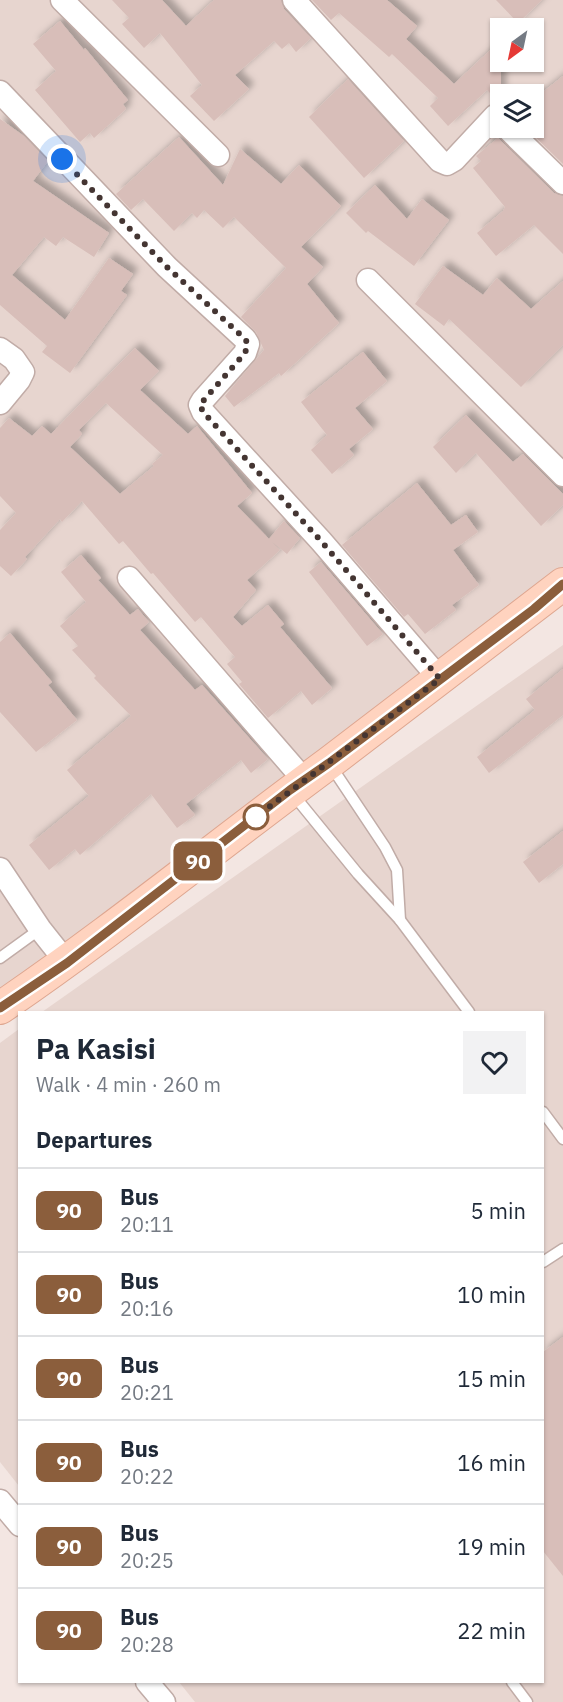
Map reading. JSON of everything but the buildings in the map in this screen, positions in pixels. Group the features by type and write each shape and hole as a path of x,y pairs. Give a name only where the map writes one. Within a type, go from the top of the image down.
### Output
{"main road":[{"path":"0,1008 67,963 563,584"}],"street":[{"path":"62,0 219,155"},
{"path":"294,0 440,161 447,164 454,160 490,121"},
{"path":"0,92 167,267 245,339 248,344 245,353 200,405 203,412 321,541 440,679"},
{"path":"517,138 563,183"},
{"path":"368,280 563,475"},
{"path":"0,349 14,359 23,372 20,380 0,403"},
{"path":"129,578 297,786"},
{"path":"0,869 40,929 67,963"},
{"path":"0,1501 18,1523"},
{"path":"148,1683 164,1702"}],"lane":[{"path":"329,763 385,847 397,870 400,920"},
{"path":"297,786 358,874 400,920 468,1011"},
{"path":"0,958 40,929"},
{"path":"544,1113 563,1139"},
{"path":"544,1261 563,1249"},
{"path":"513,1683 527,1702"}],"shaded area":[{"path":"0,0 563,0 563,575 0,1002"},
{"path":"563,645 563,1702 195,1702 180,1683 544,1683 544,1011 43,1011"},
{"path":"18,1030 18,1485 0,1462 0,1043"}],"bus line":[{"name":"90","path":"0,1008 67,963 290,790 534,609 563,584"}],"route":[{"path":"62,159 167,267 245,339 248,344 245,353 200,405 203,412 321,541 440,679 253,819 256,817"}]}
